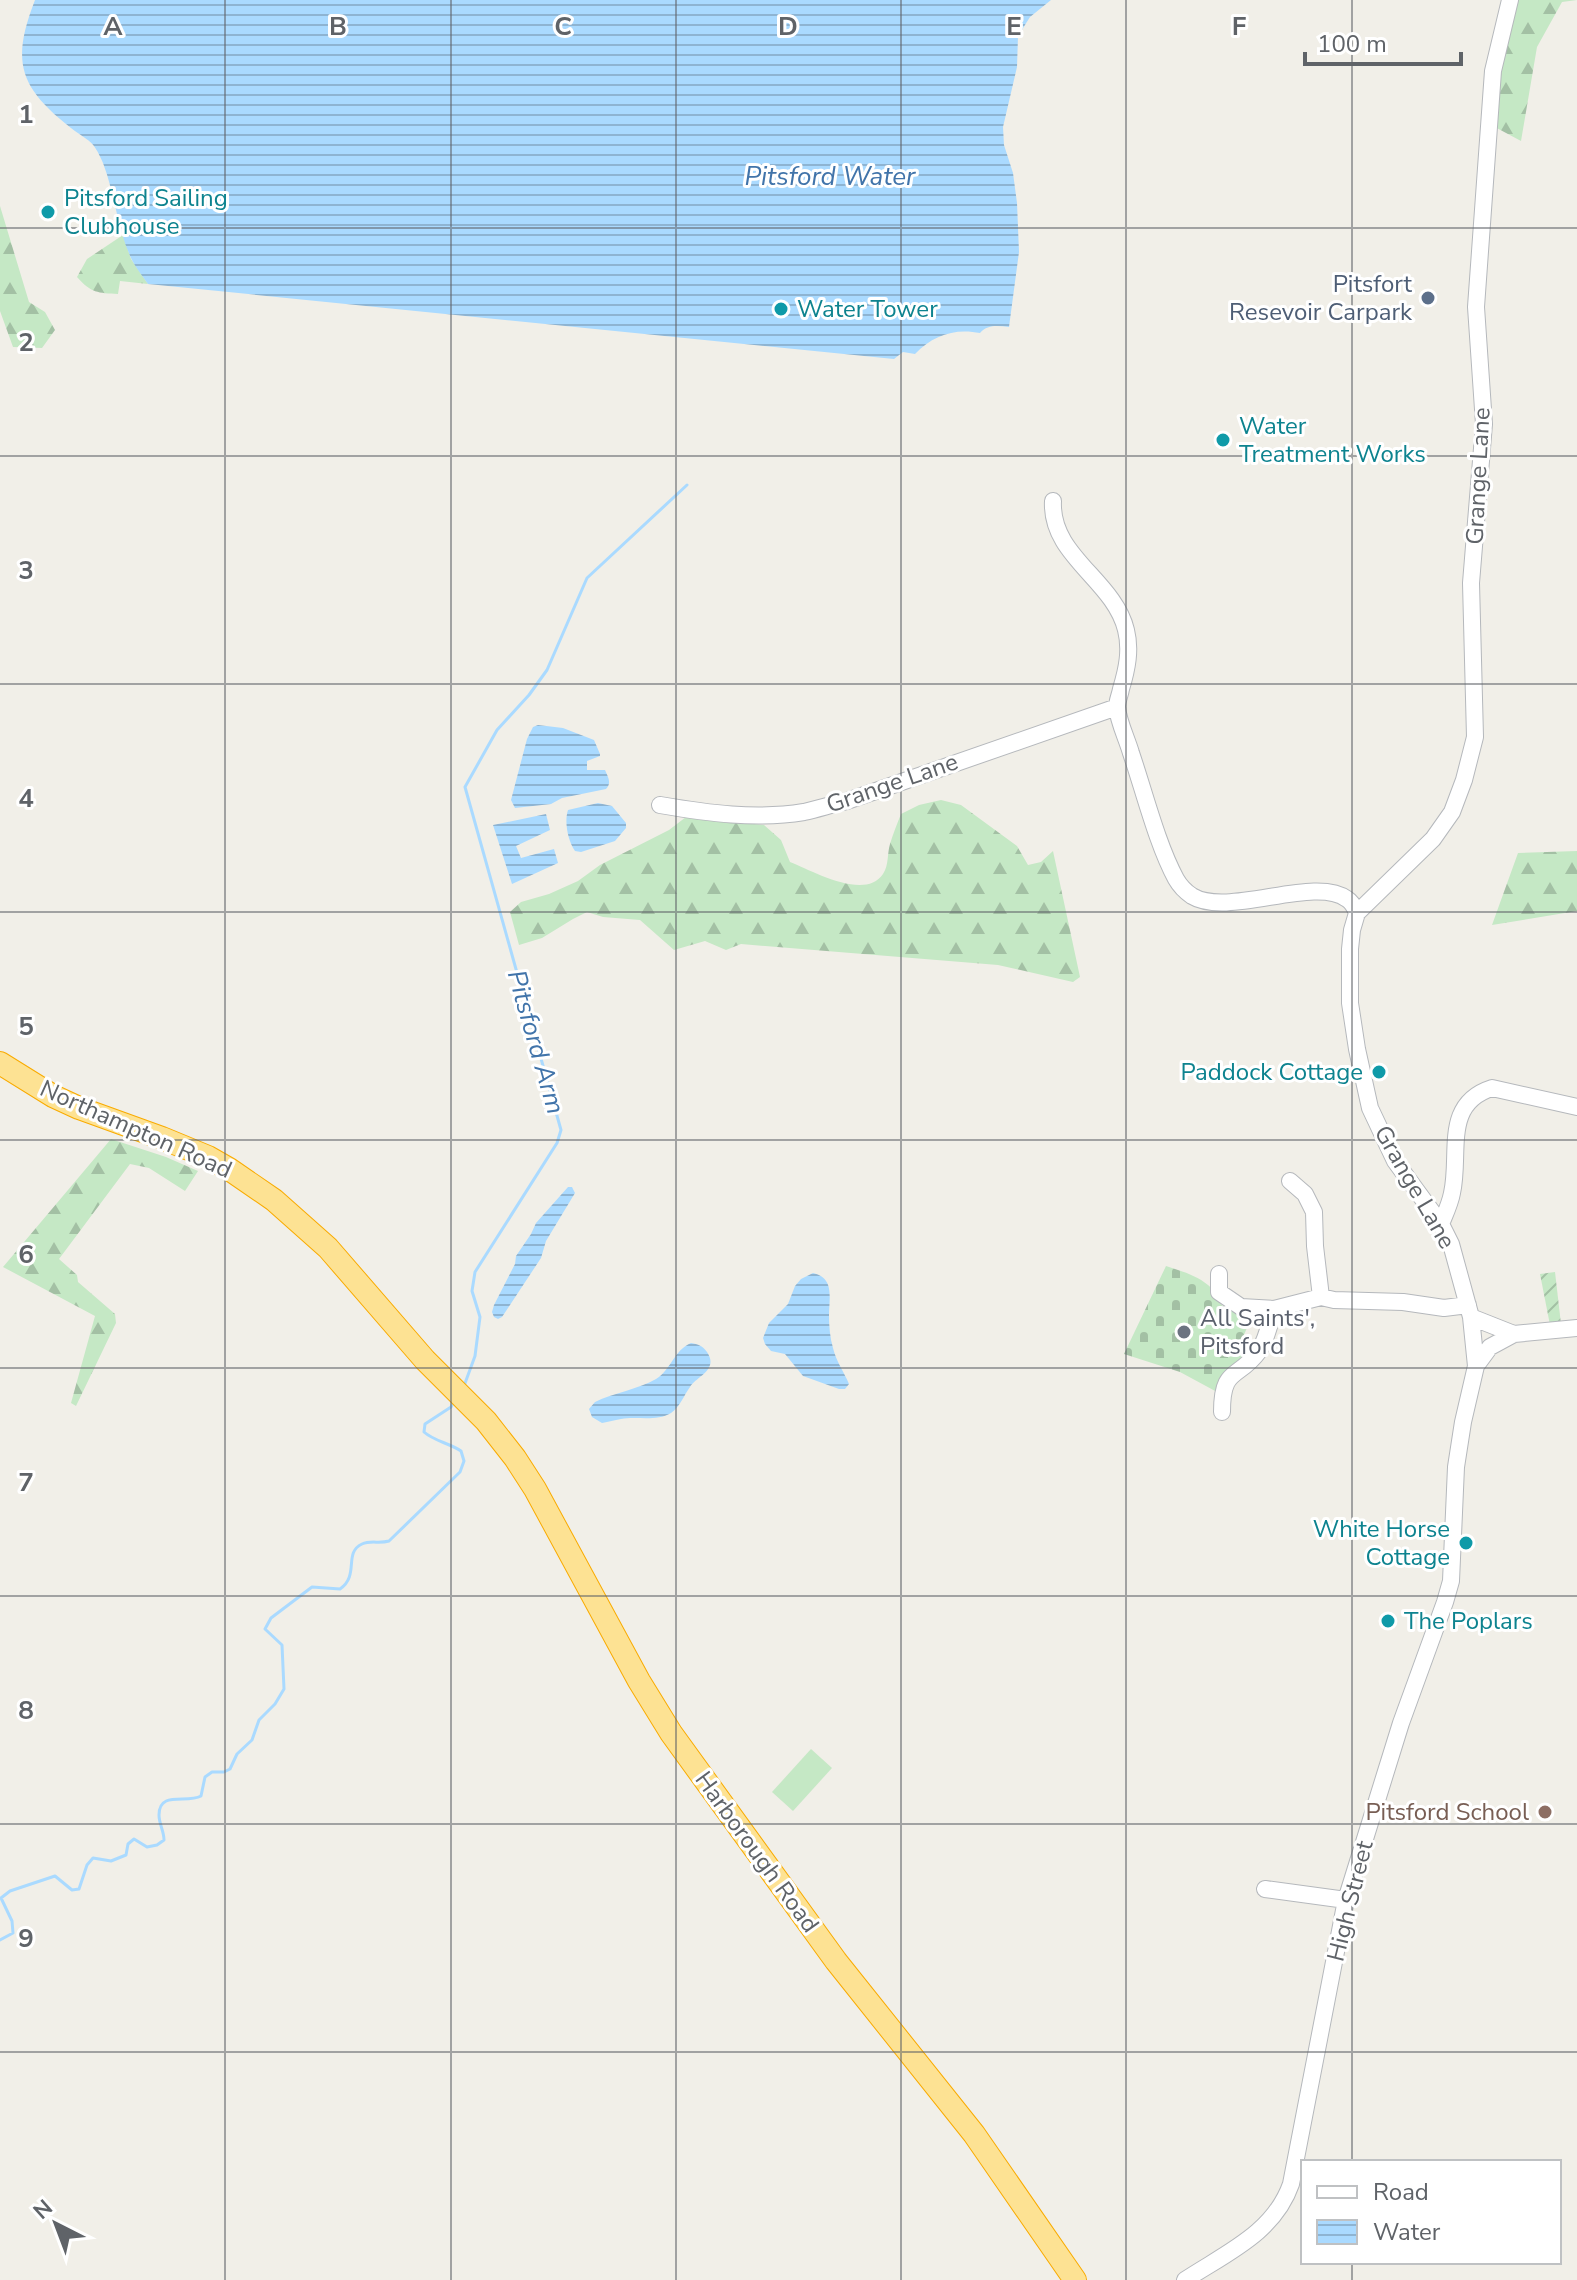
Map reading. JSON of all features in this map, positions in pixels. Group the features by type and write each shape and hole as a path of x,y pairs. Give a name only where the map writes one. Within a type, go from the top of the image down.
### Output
{"highway":[{"name":"Northampton Road","path":"0,1063 53,1096 188,1148 250,1182 288,1210 328,1248 435,1371 469,1404"},
{"name":"Harborough Road","path":"469,1404 499,1437 535,1489 639,1681 671,1733 828,1949 974,2134 1075,2280"}],"street":[{"name":"Grange Lane","path":"1476,1366 1469,1311 1451,1244 1441,1224 1395,1161 1370,1108 1350,1003 1350,949 1357,913 1433,839 1452,812 1475,737 1471,583 1484,424 1476,307 1493,71 1510,0"},
{"path":"1053,501 1054,519 1064,542 1113,603 1124,622 1128,660 1117,707 1176,880 1193,897 1221,903 1329,892 1349,900 1357,913"},
{"name":"Grange Lane","path":"660,805 723,815 806,812 847,801 1117,707"},
{"path":"1441,1224 1453,1193 1457,1132 1467,1101 1478,1092 1492,1088 1577,1107"},
{"path":"1290,1181 1305,1194 1314,1212 1321,1297"},
{"path":"1219,1274 1219,1292 1241,1307 1274,1309 1321,1297 1403,1302 1469,1311 1514,1334"},
{"path":"1222,1412 1222,1391 1230,1376 1259,1351 1274,1309"},
{"path":"1476,1366 1490,1347 1514,1334 1577,1328"},
{"name":"High Street","path":"1185,2280 1260,2231 1273,2219 1288,2195 1299,2152 1346,1900 1401,1723 1448,1592 1456,1467 1476,1366"},
{"path":"1265,1889 1346,1900"}],"green space":[{"path":"1518,0 1577,0 1562,2 1537,47 1521,141 1493,126 1507,32"},
{"path":"0,206 29,302 45,312 55,330 42,348 13,347 0,311"},
{"path":"123,235 131,259 148,284 120,281 118,294 100,292 86,286 77,277 87,259"},
{"path":"941,800 961,805 1017,846 1028,865 1041,862 1053,851 1080,977 1073,982 998,965 741,944 726,950 705,941 674,950 640,920 603,917 587,912 542,938 519,945 510,912 521,902 578,881 600,865 669,830 686,817 764,825 781,840 790,862 838,882 864,885 875,882 885,871 890,844 901,814 919,805"},
{"path":"1577,851 1577,911 1492,925 1518,853"},
{"path":"111,1139 198,1171 185,1191 149,1168 130,1164 59,1259 77,1275 78,1282 115,1314 116,1323 76,1406 71,1403 95,1316 3,1267"},
{"path":"1166,1266 1203,1282 1230,1311 1254,1311 1241,1342 1252,1349 1217,1392 1180,1372 1124,1354"},
{"path":"1555,1272 1561,1324 1550,1325 1540,1274"},
{"path":"811,1749 832,1768 793,1811 772,1792"}],"water":[{"name":"Pitsford Water","path":"35,0 1051,0 1030,17 1018,36 1017,67 1003,127 1017,203 1019,252 1009,327 990,327 980,333 945,334 915,354 903,352 894,359 148,284 126,247 107,175 96,149 40,99 24,72 23,40"},
{"path":"533,727 563,728 594,740 600,756 587,761 587,770 605,770 608,787 562,798 551,804 515,808 511,800 527,739"},
{"path":"598,803 612,806 626,823 626,828 615,841 581,852 575,851 567,831 568,810"},
{"path":"546,814 550,830 516,846 521,858 554,849 558,863 512,884 493,825"},
{"path":"568,1187 572,1187 575,1193 546,1241 541,1258 502,1317 494,1317 494,1305 516,1256 536,1223"},
{"path":"813,1273 828,1284 830,1336 849,1384 845,1389 803,1376 785,1354 771,1351 763,1338 769,1323 788,1304 795,1286"},
{"path":"691,1343 705,1350 710,1358 709,1368 693,1383 671,1413 602,1423 592,1417 589,1409 595,1402 656,1379 680,1350"}],"waterway":[{"name":"Pitsford Arm","path":"464,1386 475,1356 480,1317 472,1291 475,1272 557,1143 561,1130 465,787 497,730 547,670 587,578 687,485"},
{"name":"Pitsford Arm","path":"0,1940 13,1933 12,1921 1,1898 10,1891 55,1876 72,1890 79,1889 87,1865 93,1858 111,1861 126,1855 128,1844 134,1839 147,1847 157,1845 164,1840 160,1807 169,1800 201,1796 205,1777 212,1772 230,1769 237,1754 252,1740 259,1720 275,1704 284,1689 282,1645 265,1629 271,1618 312,1587 340,1589 349,1577 356,1548 365,1543 389,1541 460,1472 464,1461 461,1451 424,1432 425,1424 453,1403"}],"place":[{"name":"Pitsford Sailing Clubhouse","path":"48,212"},
{"name":"Pitsfort Resevoir Carpark","path":"1428,298"},
{"name":"Water Tower","path":"781,309"},
{"name":"Water Treatment Works","path":"1223,440"},
{"name":"Paddock Cottage","path":"1379,1072"},
{"name":"All Saints', Pitsford","path":"1184,1332"},
{"name":"White Horse Cottage","path":"1466,1543"},
{"name":"The Poplars","path":"1388,1621"},
{"name":"Pitsford School","path":"1545,1812"}]}
